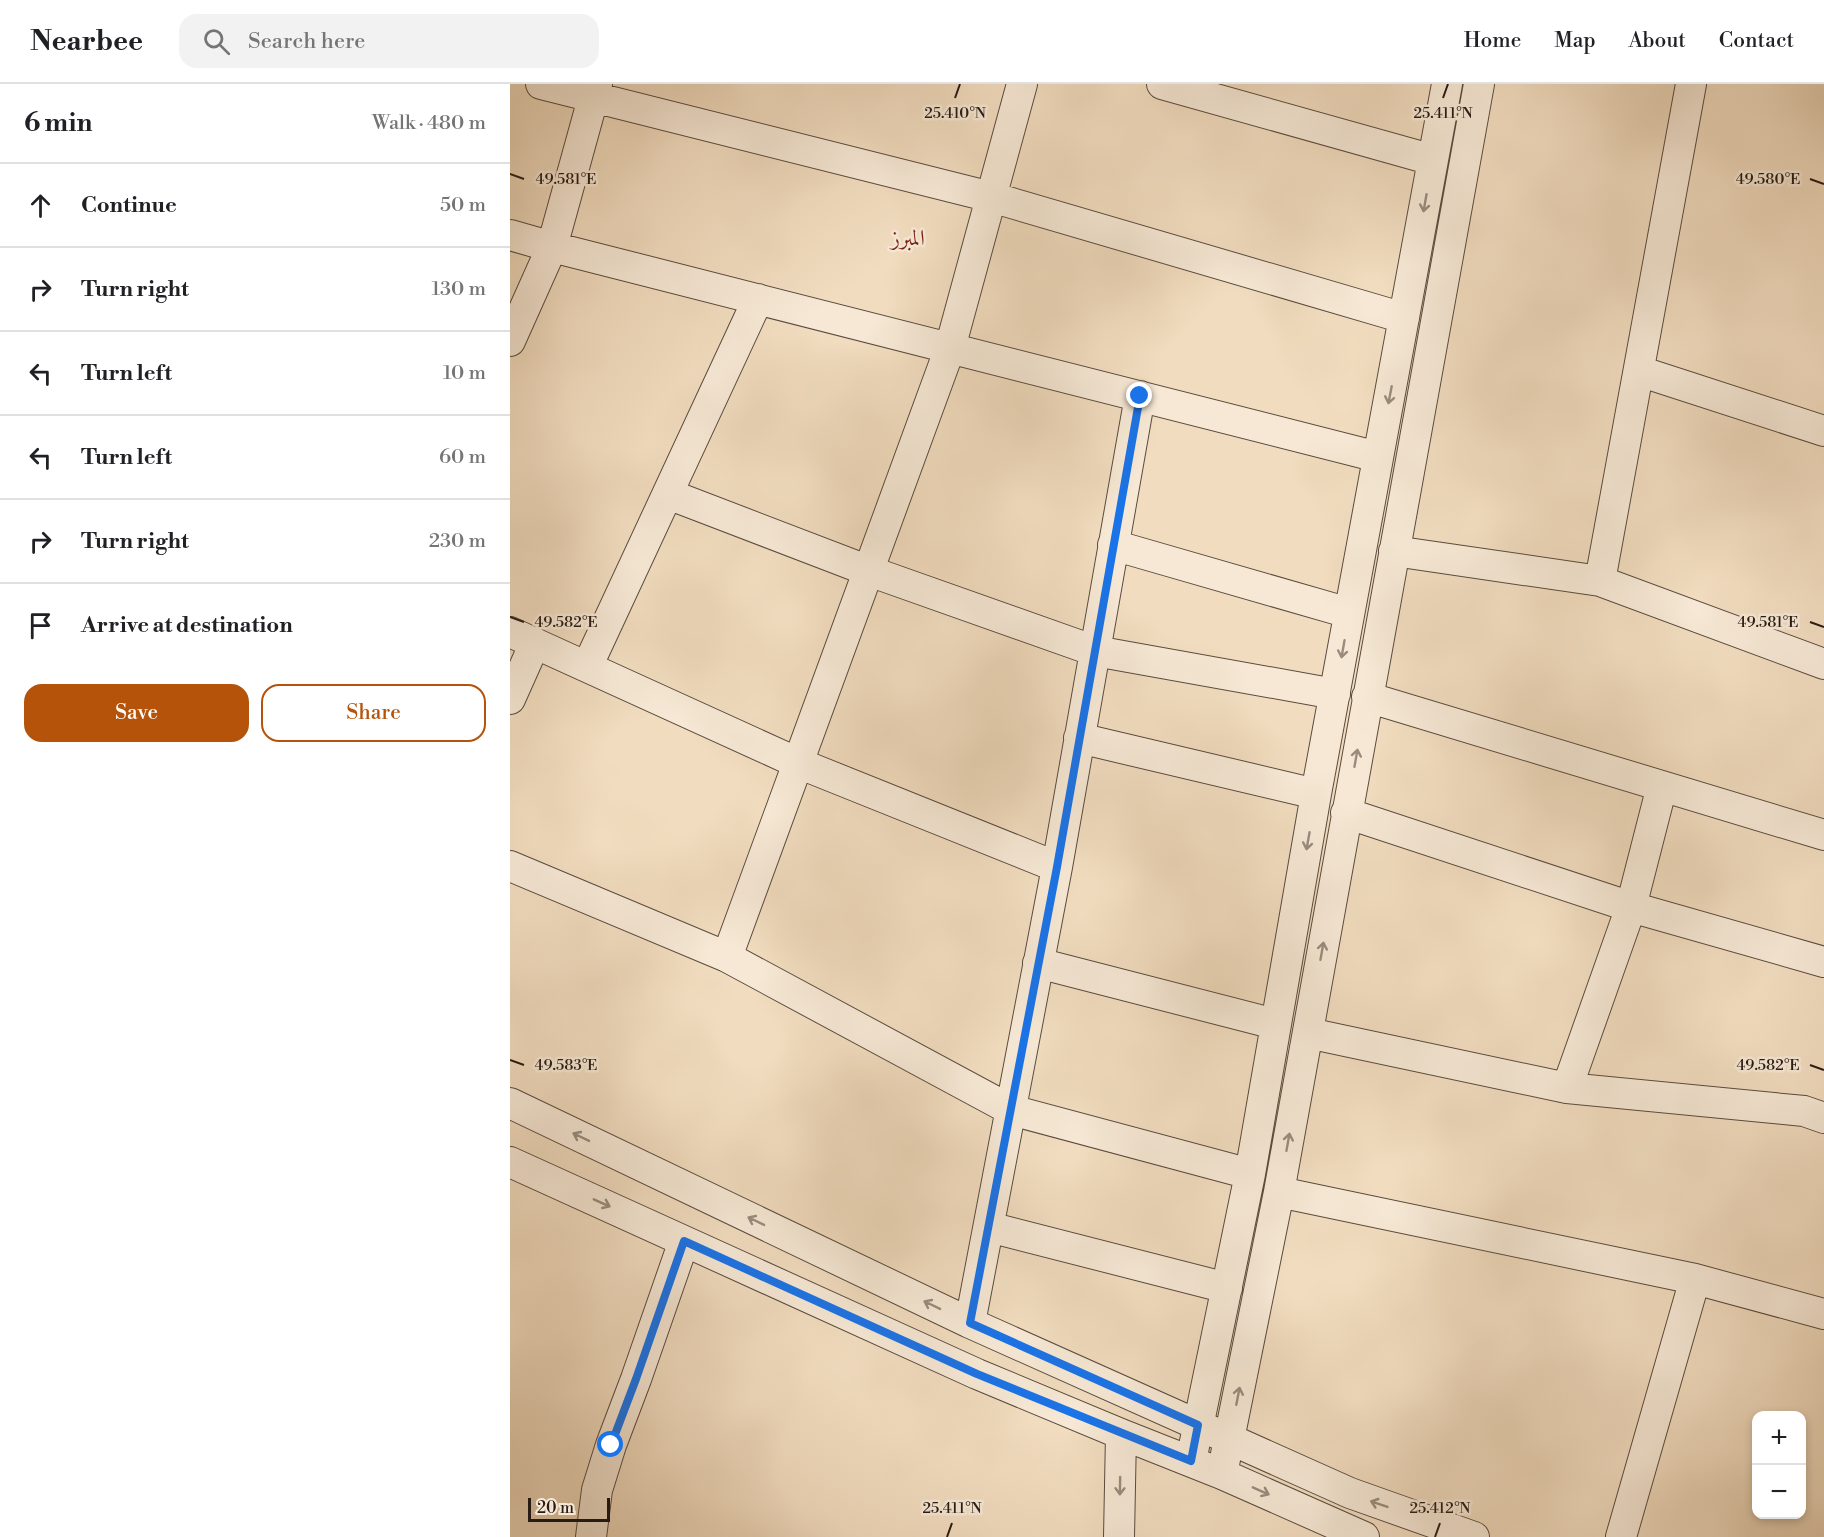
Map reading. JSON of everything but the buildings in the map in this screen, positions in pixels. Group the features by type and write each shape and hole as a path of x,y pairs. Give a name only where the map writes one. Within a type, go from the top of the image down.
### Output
{"street":[{"path":"542,84 595,91 991,197 1404,318"},
{"path":"727,957 950,348 1022,84"},
{"path":"1162,84 1433,160"},
{"path":"1191,1461 1250,1174 1316,794 1447,84"},
{"path":"1222,1474 1279,1192 1479,84"},
{"path":"1600,581 1691,84"},
{"path":"510,341 552,248 595,91"},
{"path":"510,235 552,248 1378,457"},
{"path":"587,667 758,299"},
{"path":"1639,371 1824,431"},
{"path":"970,1323 1057,867 1140,396"},
{"path":"668,494 869,571 1095,651 1335,694"},
{"path":"1113,545 1349,613"},
{"path":"1394,551 1600,581 1824,664"},
{"path":"510,699 522,638 798,763 1057,867"},
{"path":"1367,698 1662,786 1823,831"},
{"path":"1079,738 1316,794"},
{"path":"1568,1088 1631,907 1662,786"},
{"path":"1346,813 1631,907 1824,962"},
{"path":"510,866 727,957 1011,1110 1250,1174"},
{"path":"1038,963 1275,1024"},
{"path":"1308,1033 1568,1088 1804,1111 1824,1118"},
{"path":"510,1103 970,1323 1350,1493 1474,1537"},
{"path":"510,1162 977,1374 1222,1474 1364,1537"},
{"path":"1279,1192 1695,1279 1824,1314"},
{"path":"988,1227 1227,1288"},
{"path":"591,1537 597,1490 611,1445 684,1241"},
{"path":"1621,1537 1695,1279"},
{"path":"1119,1537 1121,1434"}],"district":[{"name":"المبرز","path":"908,237"}],"route":[{"path":"611,1445 684,1241 977,1374 1191,1461 1198,1425 970,1323 1057,867 1140,396"}]}
